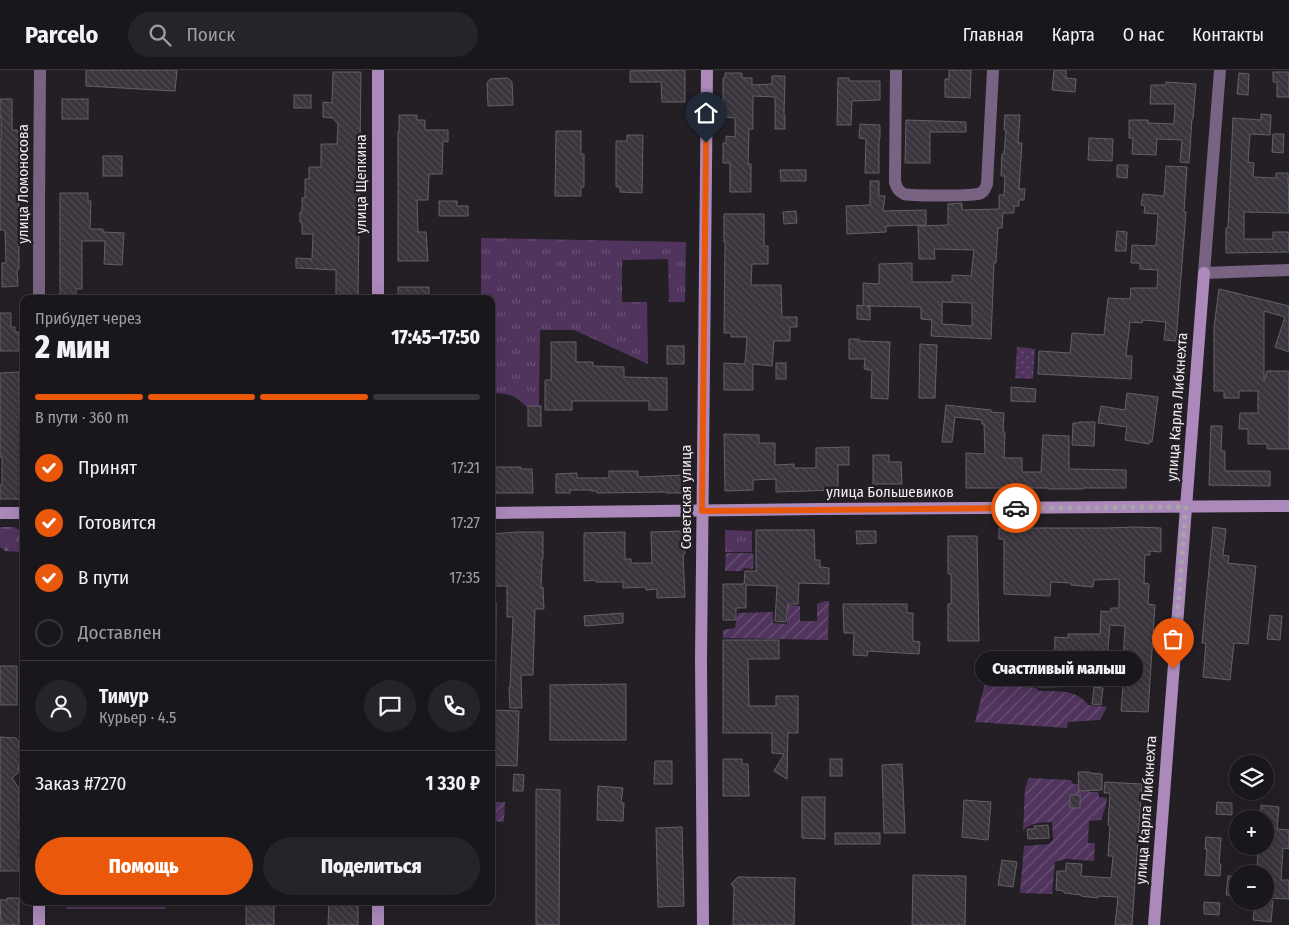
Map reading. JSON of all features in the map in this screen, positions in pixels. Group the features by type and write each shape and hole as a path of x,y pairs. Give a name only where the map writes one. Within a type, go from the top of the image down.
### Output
{"street":[{"name":"улица Ломоносова","path":"39,295 40,70"},
{"name":"улица Щепкина","path":"378,70 378,295"},
{"name":"Советская улица","path":"703,925 701,660 707,70"},
{"path":"896,70 895,182 897,189 905,194 942,196 978,194 984,191 987,184 993,70"},
{"name":"улица Карла Либкнехта","path":"1154,925 1220,70"},
{"path":"1204,273 1289,270"},
{"name":"улица Большевиков","path":"495,513 1289,506"},
{"path":"0,513 20,513"},
{"path":"39,905 39,925"},
{"path":"378,905 378,925"}],"green space":[{"path":"481,238 686,242 685,302 669,302 668,259 622,260 622,302 647,302 648,364 574,330 540,330 539,406 528,406 528,408 511,396 495,393 495,295 481,295"},
{"path":"1017,347 1035,349 1033,379 1015,378"},
{"path":"0,527 14,527 20,531 20,552 5,551 0,547"},
{"path":"725,530 752,531 752,552 725,552"},
{"path":"726,553 752,553 754,557 753,569 744,568 742,571 725,571"},
{"path":"829,601 828,640 723,638 723,630 735,628 738,613 773,612 773,623 787,624 788,605 800,606 800,621 817,621 817,604"},
{"path":"495,602 497,602 496,696"},
{"path":"985,683 1036,688 1039,691 1066,692 1079,696 1088,705 1107,707 1100,720 1068,722 1067,728 975,722"},
{"path":"1029,778 1071,780 1073,784 1088,784 1089,792 1098,792 1099,797 1107,798 1101,820 1089,821 1088,843 1095,843 1094,861 1066,859 1055,862 1052,894 1020,893 1024,846 1049,844 1053,840 1052,822 1032,824 1023,831 1025,788"},
{"path":"495,802 505,802 504,822 495,821"},
{"path":"66,907 166,907 166,909 66,909"}],"building":[{"path":"86,70 177,70 175,91 86,86"},
{"path":"685,70 685,102 662,102 661,82 630,82 630,71"},
{"path":"949,70 971,70 970,98 945,97 945,79 949,79"},
{"path":"1054,70 1066,70 1066,78 1076,79 1075,92 1052,90"},
{"path":"333,72 361,72 358,295 336,295 336,270 296,268 296,258 312,259 313,234 302,234 300,212 302,212 302,198 305,198 305,179 309,179 309,167 321,167 321,144 337,144 338,124 333,118 323,117 323,102 332,103"},
{"path":"1273,72 1289,72 1289,97 1277,97 1277,82 1273,82"},
{"path":"725,73 742,73 742,78 752,78 752,85 772,84 772,76 785,76 785,129 775,129 775,97 753,96 753,129 749,129 748,164 751,164 751,192 730,192 730,163 723,163 723,143 726,143 726,136 735,137 735,118 723,117 723,78 725,78"},
{"path":"1239,73 1249,74 1248,95 1237,94"},
{"path":"508,78 512,82 513,105 488,106 487,83 490,79"},
{"path":"838,78 849,78 849,81 880,81 880,100 852,101 851,125 837,125"},
{"path":"1166,82 1196,84 1189,163 1180,162 1182,140 1157,139 1156,155 1132,154 1133,138 1129,138 1129,120 1148,120 1148,123 1174,124 1175,104 1150,104 1151,85 1166,85"},
{"path":"294,95 311,95 311,108 294,108"},
{"path":"0,99 12,99 12,130 18,130 18,286 2,287 2,263 6,263 5,230 0,230"},
{"path":"62,99 88,99 88,119 62,119"},
{"path":"1261,114 1271,115 1270,135 1250,134 1248,162 1254,163 1253,177 1276,178 1276,173 1288,173 1289,213 1244,212 1244,239 1273,239 1273,232 1289,232 1289,252 1226,253 1233,118 1261,120"},
{"path":"399,115 417,115 417,120 425,120 425,130 448,130 448,142 443,141 442,174 429,174 428,200 417,200 418,232 426,232 428,261 398,261"},
{"path":"1005,115 1020,115 1018,143 1022,143 1019,189 1025,189 1024,200 1019,200 1019,206 1014,206 1014,213 1003,213 1002,228 998,228 996,263 994,263 991,339 931,336 932,320 921,319 921,307 870,306 870,320 857,319 857,305 863,306 863,283 879,284 879,264 912,263 912,282 952,282 952,275 971,276 974,250 934,249 935,259 919,259 918,226 948,225 948,204 962,203 962,210 999,209 999,195 1004,195 1005,176 1001,176 1006,130 1004,130","holes":["942,302 972,303 972,326 942,324"]},
{"path":"906,120 966,122 966,132 930,132 930,163 905,163"},
{"path":"860,124 880,125 879,173 865,173 866,139 859,138"},
{"path":"556,131 581,131 581,154 584,154 584,187 581,187 581,196 555,196"},
{"path":"1273,134 1284,134 1283,153 1272,152"},
{"path":"627,135 643,135 642,193 620,192 620,187 616,187 616,141 627,141"},
{"path":"1089,138 1113,139 1112,161 1088,160"},
{"path":"103,156 122,156 122,176 103,176"},
{"path":"1117,165 1128,165 1127,178 1117,177"},
{"path":"1166,166 1187,167 1184,212 1186,212 1176,341 1164,340 1166,322 1143,320 1142,323 1130,322 1126,356 1132,356 1131,379 1038,374 1039,351 1070,353 1072,333 1104,335 1108,298 1130,299 1131,288 1157,288 1158,270 1140,269 1140,263 1131,263 1132,245 1156,246 1158,214 1144,213 1145,206 1141,205 1143,194 1164,196"},
{"path":"780,170 806,170 806,181 781,181"},
{"path":"870,181 879,181 879,196 885,196 883,211 926,210 926,225 886,226 886,232 847,234 846,206 870,205"},
{"path":"60,193 88,193 88,201 91,201 90,229 103,229 103,232 124,233 122,265 104,264 105,241 82,241 82,289 76,289 76,295 60,295"},
{"path":"439,201 457,201 457,206 468,206 468,216 439,216"},
{"path":"796,211 797,223 784,224 783,212"},
{"path":"724,214 764,214 764,246 768,246 768,264 752,264 751,285 781,285 782,317 797,317 797,327 790,327 790,341 774,341 772,366 753,364 753,390 724,390 724,363 745,364 747,337 731,337 731,333 724,333"},
{"path":"1117,231 1127,232 1126,251 1115,251"},
{"path":"398,287 429,287 429,295 398,295"},
{"path":"1219,289 1289,306 1289,352 1275,347 1285,317 1264,311 1264,381 1267,371 1289,371 1289,449 1267,449 1267,444 1248,444 1248,429 1239,429 1240,413 1258,413 1258,391 1239,391 1239,398 1224,398 1224,391 1214,391 1214,327"},
{"path":"0,313 11,313 11,327 15,327 15,332 19,332 19,351 0,351"},
{"path":"849,339 890,342 888,399 871,398 872,370 864,369 865,359 849,359"},
{"path":"551,342 576,342 576,362 593,362 593,366 624,367 624,377 667,378 667,410 649,410 649,401 572,401 572,410 545,410 545,380 551,380"},
{"path":"920,344 937,345 935,398 919,398"},
{"path":"667,346 684,346 684,364 667,364"},
{"path":"776,363 786,363 786,379 776,379"},
{"path":"19,372 20,499 0,499 2,457 0,457 0,373"},
{"path":"1011,387 1036,389 1035,402 1011,401"},
{"path":"1127,393 1158,397 1152,442 1149,441 1149,444 1125,440 1127,427 1098,423 1101,406 1125,410"},
{"path":"946,405 1004,413 1004,458 1022,458 1022,472 1041,472 1043,435 1069,436 1069,469 1126,470 1126,488 966,488 966,453 985,454 984,424 982,424 982,420 955,417 952,442 942,442"},
{"path":"528,406 541,406 541,426 528,426"},
{"path":"1095,422 1094,446 1072,445 1073,423"},
{"path":"1211,426 1222,426 1221,451 1225,451 1225,471 1270,471 1270,486 1209,485"},
{"path":"724,434 759,435 759,443 775,443 775,465 794,464 794,468 816,468 816,448 849,447 849,465 838,465 838,490 776,492 776,479 753,480 753,490 725,491"},
{"path":"873,455 889,455 889,462 901,462 902,484 873,484"},
{"path":"495,467 532,469 533,493 495,493"},
{"path":"609,471 638,471 638,477 685,475 685,493 597,493 597,491 591,490 570,490 570,493 556,493 556,474 577,473 577,478 609,478"},
{"path":"1213,527 1226,529 1223,555 1229,556 1228,563 1256,566 1248,644 1234,643 1230,680 1203,677 1206,643 1202,643"},
{"path":"999,528 1161,528 1161,552 1150,551 1150,555 1145,555 1144,583 1149,584 1148,604 1155,605 1148,712 1121,711 1125,661 1123,661 1125,626 1110,625 1107,659 1094,661 1095,686 1038,687 1038,684 1034,684 1034,674 1054,673 1055,637 1068,638 1068,634 1100,634 1101,611 1110,612 1111,608 1119,608 1119,579 1094,580 1093,587 1051,582 1050,596 1004,594 1004,539 999,539"},
{"path":"756,530 814,530 815,560 820,560 820,567 829,568 829,584 799,583 798,604 788,604 786,622 775,621 777,586 746,585 746,608 736,608 736,620 723,620 723,584 744,584 745,571 756,571"},
{"path":"684,531 685,597 657,598 657,589 646,590 646,587 623,588 623,582 584,581 584,533 625,532 625,559 631,559 631,563 652,563 651,532"},
{"path":"856,531 876,531 876,543 857,544"},
{"path":"543,532 541,588 543,587 544,609 535,609 533,675 521,675 522,708 510,708 509,687 513,617 507,617 507,586 495,586 495,534"},
{"path":"948,536 977,536 979,641 948,641 948,604 951,604 951,574 948,574"},
{"path":"843,604 907,604 907,613 913,613 913,641 920,642 919,654 868,651 867,656 853,655 854,633 844,633"},
{"path":"623,613 623,623 585,626 584,616"},
{"path":"1270,615 1282,616 1280,640 1267,639"},
{"path":"723,640 779,640 779,659 748,659 749,706 776,706 776,696 798,696 798,733 788,733 787,779 774,771 784,754 772,753 772,733 723,733"},
{"path":"0,666 17,666 17,705 0,705"},
{"path":"626,684 626,740 550,740 550,685"},
{"path":"1094,687 1103,688 1101,705 1092,704"},
{"path":"495,710 519,711 517,766 495,765"},
{"path":"0,737 16,738 19,742 20,763 18,773 12,778 19,788 20,853 19,871 0,871"},
{"path":"723,759 742,759 742,764 748,764 749,796 723,796"},
{"path":"830,759 842,759 842,776 830,776"},
{"path":"655,761 672,761 672,784 654,784"},
{"path":"902,764 905,833 884,833 882,765"},
{"path":"1078,772 1102,774 1102,790 1079,791"},
{"path":"514,774 524,775 523,791 513,791"},
{"path":"1105,782 1142,784 1132,925 1115,925 1118,897 1098,896 1098,898 1056,890 1057,871 1066,871 1066,863 1082,864 1081,876 1111,878 1113,856 1108,856 1110,793 1104,793"},
{"path":"598,786 623,788 621,803 624,803 623,821 597,820"},
{"path":"536,789 560,790 559,925 536,925"},
{"path":"1070,795 1080,795 1080,808 1070,808"},
{"path":"802,797 825,797 825,839 802,838"},
{"path":"964,800 991,802 988,840 962,837"},
{"path":"1217,802 1232,803 1232,810 1229,810 1229,815 1216,814"},
{"path":"1261,805 1279,807 1277,829 1289,830 1289,849 1283,848 1281,880 1289,880 1289,899 1274,898 1274,865 1257,865 1258,855 1274,855 1274,810 1261,810"},
{"path":"1048,825 1049,838 1028,839 1027,829 1035,829 1034,826"},
{"path":"682,827 684,906 658,907 656,828"},
{"path":"835,833 880,833 880,844 835,844"},
{"path":"1206,837 1221,838 1220,876 1205,875"},
{"path":"1002,860 1017,862 1013,887 998,885"},
{"path":"913,875 966,876 965,925 912,925"},
{"path":"1228,876 1229,876 1229,895 1226,895"},
{"path":"738,877 795,878 794,925 733,925 734,888 731,884"},
{"path":"7,898 19,898 19,925 1,924 0,900 7,900"},
{"path":"1204,902 1220,903 1219,915 1204,914"},
{"path":"246,905 274,905 274,925 246,925"},
{"path":"329,905 358,905 358,925 328,925"},
{"path":"1254,910 1272,910 1271,922 1253,920"}],"way so far":[{"path":"1016,508 1186,507 1173,669"}],"place":[{"name":"Счастливый малыш","path":"1173,669"}],"route":[{"path":"706,143 702,511 1016,508"}]}
